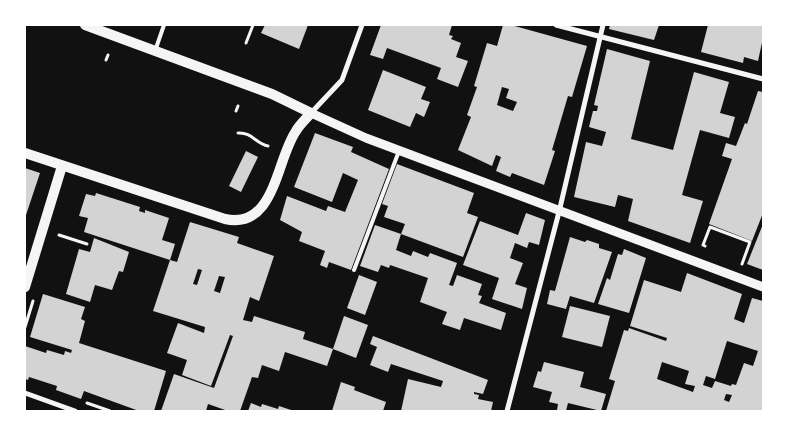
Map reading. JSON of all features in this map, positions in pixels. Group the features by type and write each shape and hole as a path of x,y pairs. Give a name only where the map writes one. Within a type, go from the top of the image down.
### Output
{"main road":[{"path":"25,153 225,219 242,221 251,218 262,208 295,131 312,113 272,94 85,25"},
{"path":"25,287 62,166"}],"street":[{"path":"362,25 342,80 312,113 347,130 763,288"},
{"path":"556,25 763,79"},
{"path":"507,411 559,212 604,25"},
{"path":"25,393 75,411"}],"lane":[{"path":"155,51 164,25"},
{"path":"354,270 399,150"}],"path":[{"path":"246,44 253,25"},
{"path":"106,60 108,55"},
{"path":"236,111 238,106"},
{"path":"238,133 249,134 260,144 268,146"},
{"path":"709,248 703,245 710,227 750,242 737,278"},
{"path":"57,234 87,244"}],"building":[{"path":"265,25 308,25 299,49 261,33"},
{"path":"381,25 452,25 449,35 453,36 451,39 461,43 456,57 468,61 458,87 437,79 441,68 387,48 383,59 370,55"},
{"path":"503,25 511,25 587,46 572,97 568,96 552,150 555,151 544,185 512,173 510,177 496,171 501,157 496,155 492,166 458,150 471,117 467,115 477,87 474,86 487,43 497,46","holes":["502,87 509,89 506,98 517,102 513,111 497,105"]},
{"path":"610,25 659,25 654,40 609,29"},
{"path":"708,25 763,25 763,38 758,61 744,57 743,63 701,52"},
{"path":"607,49 650,61 631,139 673,150 694,72 729,82 720,113 735,117 729,138 700,130 682,195 703,201 690,243 628,221 633,199 618,195 615,207 574,197 586,142 602,146 606,132 589,127 593,111 597,111 598,106 594,105"},
{"path":"383,70 426,87 421,99 430,102 424,117 416,113 410,127 368,110"},
{"path":"758,91 763,92 763,213 752,241 709,224 732,159 722,156 726,143 736,146 745,123 747,124"},
{"path":"315,133 353,147 351,152 389,169 351,270 329,262 327,268 320,265 325,251 299,241 302,232 280,220 287,196 326,211 328,206 345,212 358,180 343,173 332,202 294,187"},
{"path":"246,151 258,157 241,192 229,186"},
{"path":"397,164 474,193 467,213 478,217 463,257 401,234 405,224 384,217 388,206 382,204"},
{"path":"25,168 40,173 25,218"},
{"path":"96,193 140,207 139,211 145,213 145,210 169,218 162,240 175,244 170,260 84,232 88,218 79,216 86,194 95,196"},
{"path":"526,213 545,220 539,245 529,242 527,248 515,243 510,258 523,263 515,284 527,288 522,309 492,299 499,278 463,265 480,221 518,235"},
{"path":"190,222 239,237 237,243 274,256 259,301 250,297 243,320 252,322 254,316 305,332 303,339 333,349 327,366 285,352 279,371 262,365 258,378 252,377 240,411 228,411 208,404 206,411 161,411 174,374 214,388 233,336 230,335 211,386 182,375 187,360 167,353 178,323 204,333 205,327 153,311 170,260 177,262","holes":["198,269 202,270 197,285 193,284","219,276 225,277 220,293 214,291"]},
{"path":"763,224 763,270 747,264"},
{"path":"375,225 401,234 396,250 411,256 413,251 428,257 430,253 457,263 449,285 453,286 457,275 482,284 478,295 482,296 479,303 506,313 501,330 464,318 460,330 442,324 447,312 420,302 428,278 390,265 389,268 381,265 378,272 360,266"},
{"path":"570,237 599,244 599,248 612,252 594,303 570,296 566,309 547,304 550,290 555,291"},
{"path":"94,238 129,252 123,272 119,271 112,290 95,285 90,302 66,294 79,249 90,252"},
{"path":"624,249 646,258 629,313 598,304 607,278 610,280 618,254 622,255"},
{"path":"687,273 742,294 734,319 744,323 752,298 763,301 762,411 606,411 615,381 609,379 624,330 628,331 629,328 666,341 667,338 630,326 644,280 681,292","holes":["727,341 758,351 753,366 744,363 736,385 732,384 731,386 715,381 712,388 703,385 706,376 715,379","662,362 689,371 685,384 695,386 693,392 657,379","726,394 732,395 729,402 724,400"]},
{"path":"359,275 377,282 365,315 347,308"},
{"path":"43,294 85,307 81,319 85,321 79,343 166,371 154,411 139,411 84,391 81,399 56,390 57,386 29,377 28,380 25,379 25,346 46,353 47,350 64,355 65,351 71,353 72,350 30,337"},
{"path":"570,306 610,316 602,347 562,337"},
{"path":"344,316 368,325 356,358 333,349"},
{"path":"373,336 488,380 483,394 474,392 474,394 479,395 478,399 493,402 491,411 401,411 408,379 441,387 443,381 391,364 388,372 370,365 377,347 370,344"},
{"path":"544,362 584,372 580,387 606,394 601,411 568,403 566,411 557,410 558,404 549,402 552,392 533,387 538,371 541,372"},
{"path":"341,382 355,387 354,390 386,402 383,411 332,411"},
{"path":"251,403 261,407 262,404 278,409 279,406 294,411 248,411"}]}
